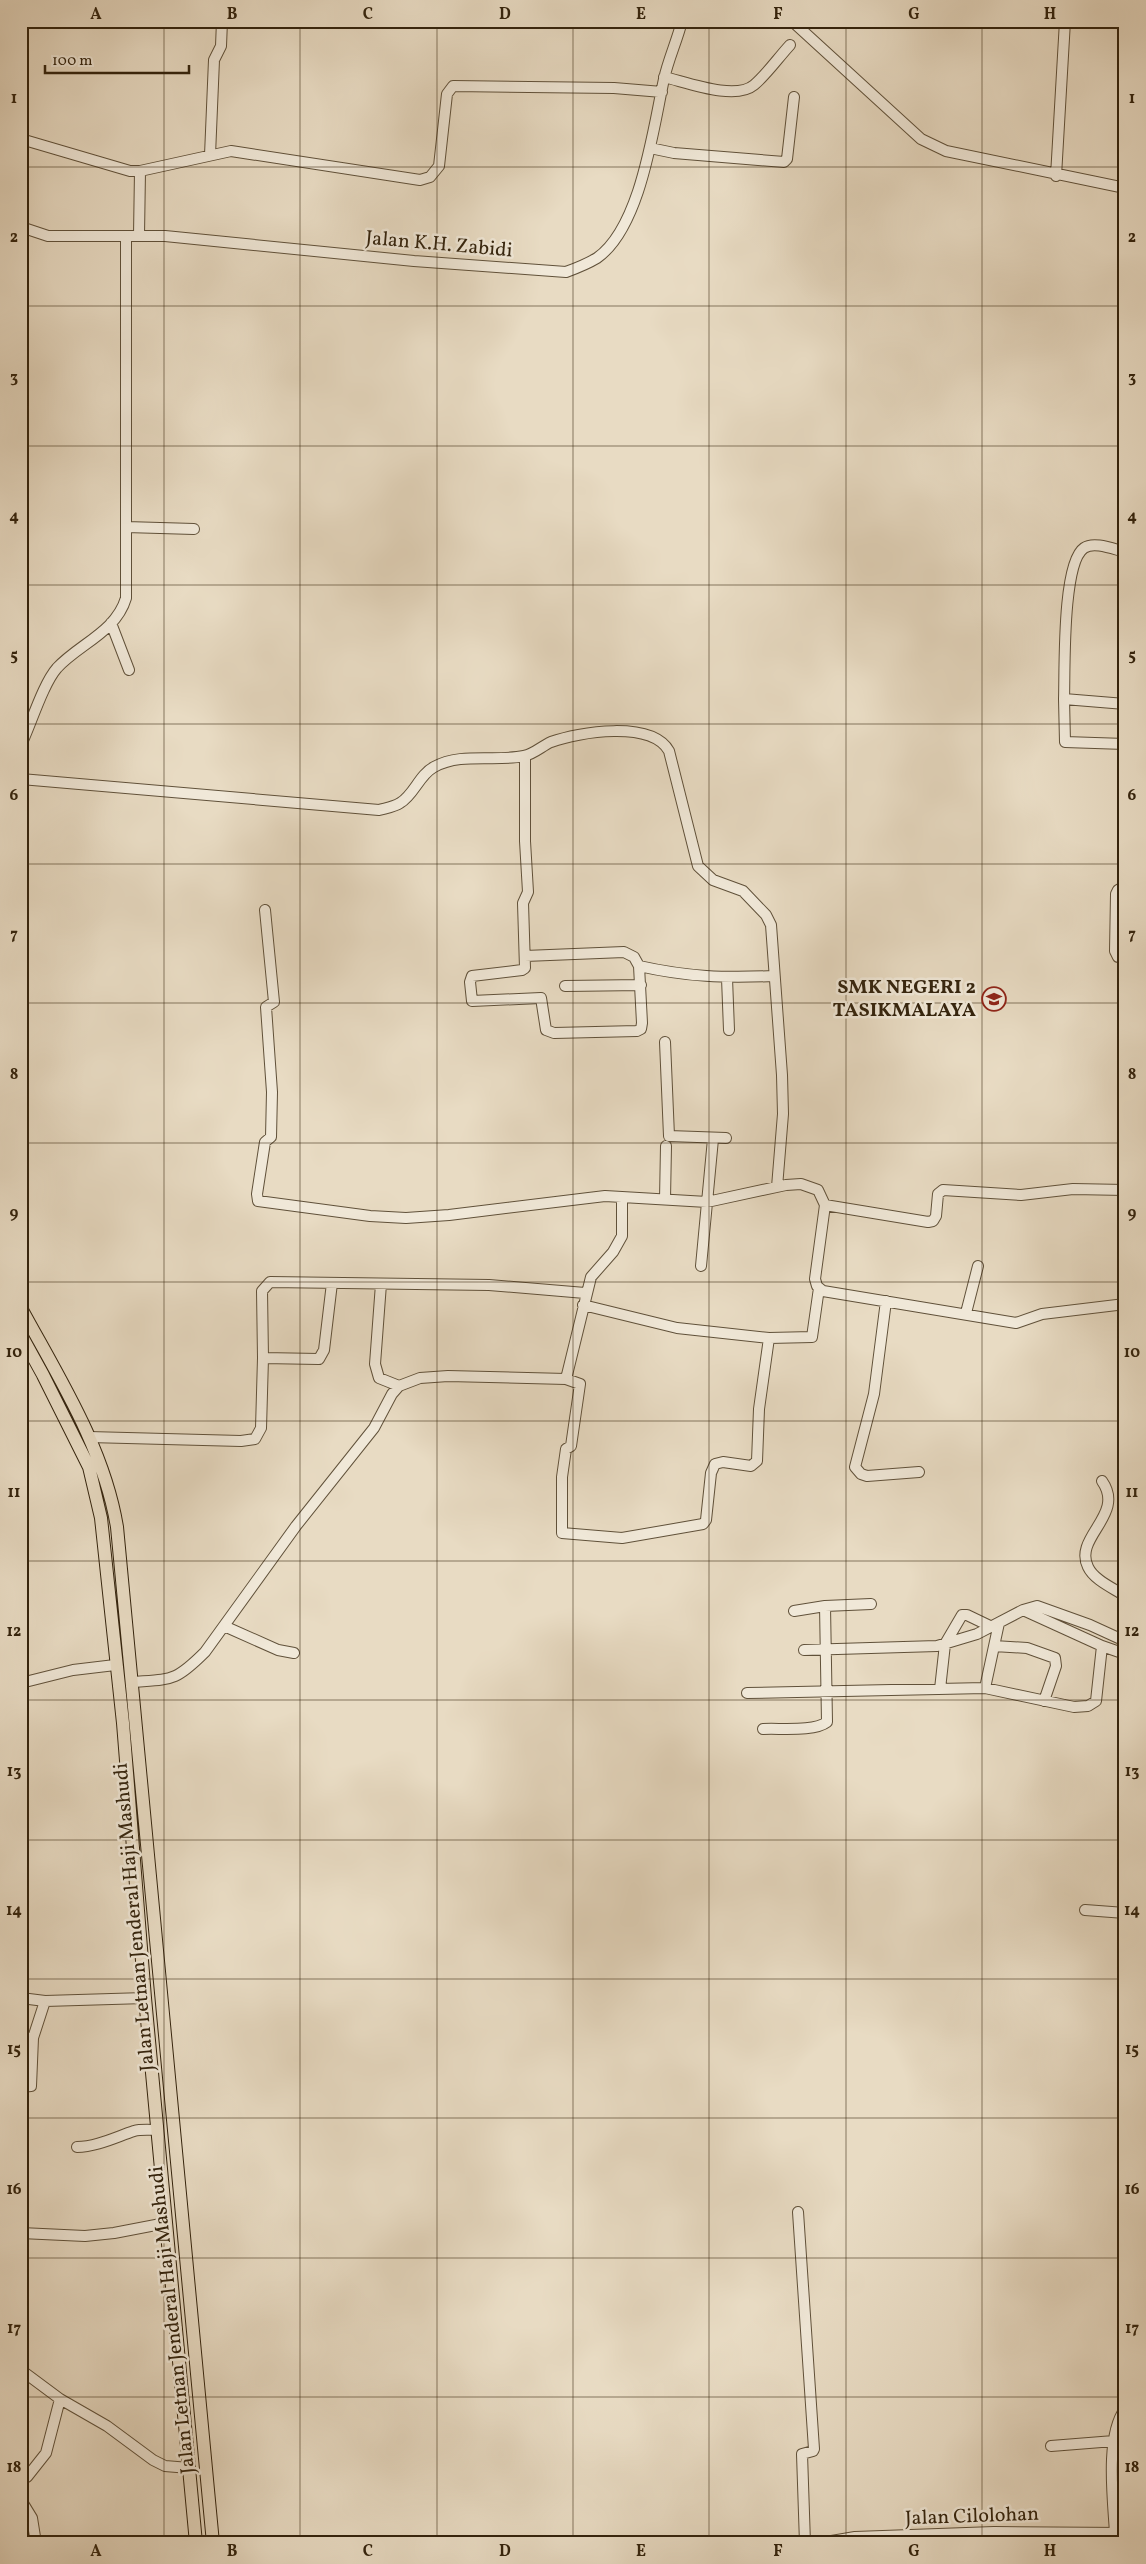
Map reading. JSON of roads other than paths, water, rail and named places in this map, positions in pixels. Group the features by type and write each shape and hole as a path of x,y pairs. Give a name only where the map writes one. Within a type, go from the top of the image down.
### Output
{"main road":[{"name":"Jalan Letnan Jenderal Haji Mashudi","path":"21,1308 89,1437 108,1481 114,1508 125,1592 212,2541"},
{"name":"Jalan Letnan Jenderal Haji Mashudi","path":"21,1336 44,1374 89,1467 101,1518 115,1665 123,1723 166,2223 196,2543"},
{"path":"109,1593 125,1592"}],"street":[{"path":"210,155 214,60 221,46 222,21"},
{"name":"Jalan K.H. Zabidi","path":"21,228 48,236 165,236 424,262 566,272 585,265 598,257 614,241 624,225 650,148 664,77 682,21"},
{"path":"792,21 921,139 934,146 946,151 1056,176 1125,188"},
{"path":"1056,176 1065,21"},
{"path":"664,77 724,92 742,91 754,85 790,45"},
{"path":"21,139 122,169 140,171 231,151 420,180 430,177 439,166 447,94 453,86 614,88 662,92"},
{"path":"650,148 674,153 784,162 787,159 794,97"},
{"path":"139,235 140,171"},
{"path":"21,745 56,670 120,614 126,598 126,236"},
{"path":"126,526 194,529"},
{"path":"1125,552 1089,545 1083,548 1074,560 1068,596 1064,699 1065,742 1125,744"},
{"path":"111,623 129,670"},
{"path":"1064,699 1125,704"},
{"path":"21,779 379,810 402,802 426,773 439,765 457,760 526,756 550,743 576,735 619,731 648,734 662,741 670,751 678,795 698,866 713,880 744,891 766,916 771,925 783,1114 777,1187"},
{"path":"525,956 624,952 634,958 639,966 641,985 641,1029 629,1033 548,1032 542,1001 538,997 472,1000 470,982 472,976 524,970 523,903 528,892 525,841 526,756"},
{"path":"1125,886 1118,890 1116,894 1115,951 1118,957 1125,957"},
{"path":"265,910 274,1002 266,1007 272,1092 271,1137 265,1142 257,1194 258,1201 370,1216 406,1218 449,1215 605,1196 707,1202 777,1187 801,1184 818,1190 825,1205 815,1279 819,1288 812,1336 769,1338 677,1328 583,1305"},
{"path":"639,966 680,975 726,978 774,976"},
{"path":"726,978 729,1030"},
{"path":"565,986 641,985"},
{"path":"665,1042 668,1135 672,1138 726,1138"},
{"path":"702,1266 713,1139"},
{"path":"665,1199 666,1146"},
{"path":"825,1205 928,1222 936,1216 938,1194 943,1190 1021,1195 1082,1189 1125,1190"},
{"path":"566,1378 591,1277 619,1244 622,1236 622,1197"},
{"path":"966,1313 978,1266"},
{"path":"263,1358 319,1359 324,1350 332,1283"},
{"path":"89,1437 252,1440 260,1434 263,1358 262,1291 266,1284 488,1285 586,1292"},
{"path":"381,1284 375,1364 379,1378 399,1386"},
{"path":"819,1288 835,1294 1016,1322 1042,1314 1125,1304"},
{"path":"886,1301 874,1394 855,1467 857,1471 867,1476 919,1472"},
{"path":"132,1682 164,1681 182,1673 205,1652 296,1526 374,1428 392,1394 399,1386 420,1378 448,1376 566,1378 580,1384 571,1446 566,1449 562,1477 562,1533 622,1538 697,1526 706,1520 711,1473 715,1464 723,1462 751,1466 756,1463 759,1409 769,1338"},
{"path":"1102,1481 1109,1495 1108,1509 1086,1551 1087,1567 1096,1578 1125,1596"},
{"path":"794,1611 825,1606 871,1604"},
{"path":"763,1729 822,1726 827,1722 828,1691 825,1606"},
{"path":"804,1650 937,1646 977,1634 1023,1610 1037,1606 1066,1615 1125,1641"},
{"path":"1023,1610 1102,1646 1125,1654"},
{"path":"940,1689 945,1644 963,1614 995,1625"},
{"path":"1061,1628 1066,1615"},
{"path":"984,1688 994,1646 995,1625"},
{"path":"1084,1638 1090,1625"},
{"path":"224,1626 278,1650 294,1653"},
{"path":"994,1646 1027,1648 1055,1658 1056,1666 1044,1701"},
{"path":"747,1693 984,1688 1081,1707 1096,1701 1102,1646"},
{"path":"21,1683 73,1670 115,1665"},
{"path":"1085,1910 1125,1913"},
{"path":"21,1998 45,2001 146,1998"},
{"path":"21,2087 32,2086 33,2038 45,2001"},
{"path":"21,2038 33,2038"},
{"path":"77,2147 92,2146 106,2140 124,2137 134,2131 158,2130"},
{"path":"798,2212 814,2449 802,2454 804,2543"},
{"path":"21,2233 85,2236 114,2233 166,2223"},
{"path":"21,2370 60,2399 107,2426 159,2464 189,2468"},
{"path":"27,2476 46,2453 60,2399"},
{"path":"1120,2533 1114,2441 1118,2418 1125,2409"},
{"path":"1051,2446 1114,2441"},
{"path":"21,2500 32,2518 36,2543"},
{"path":"994,2532 1000,2543"},
{"name":"Jalan Cilolohan","path":"820,2543 855,2537 933,2539 994,2532 1120,2533"}],"place":[{"name":"SMK NEGERI 2 TASIKMALAYA","path":"994,999"}]}
